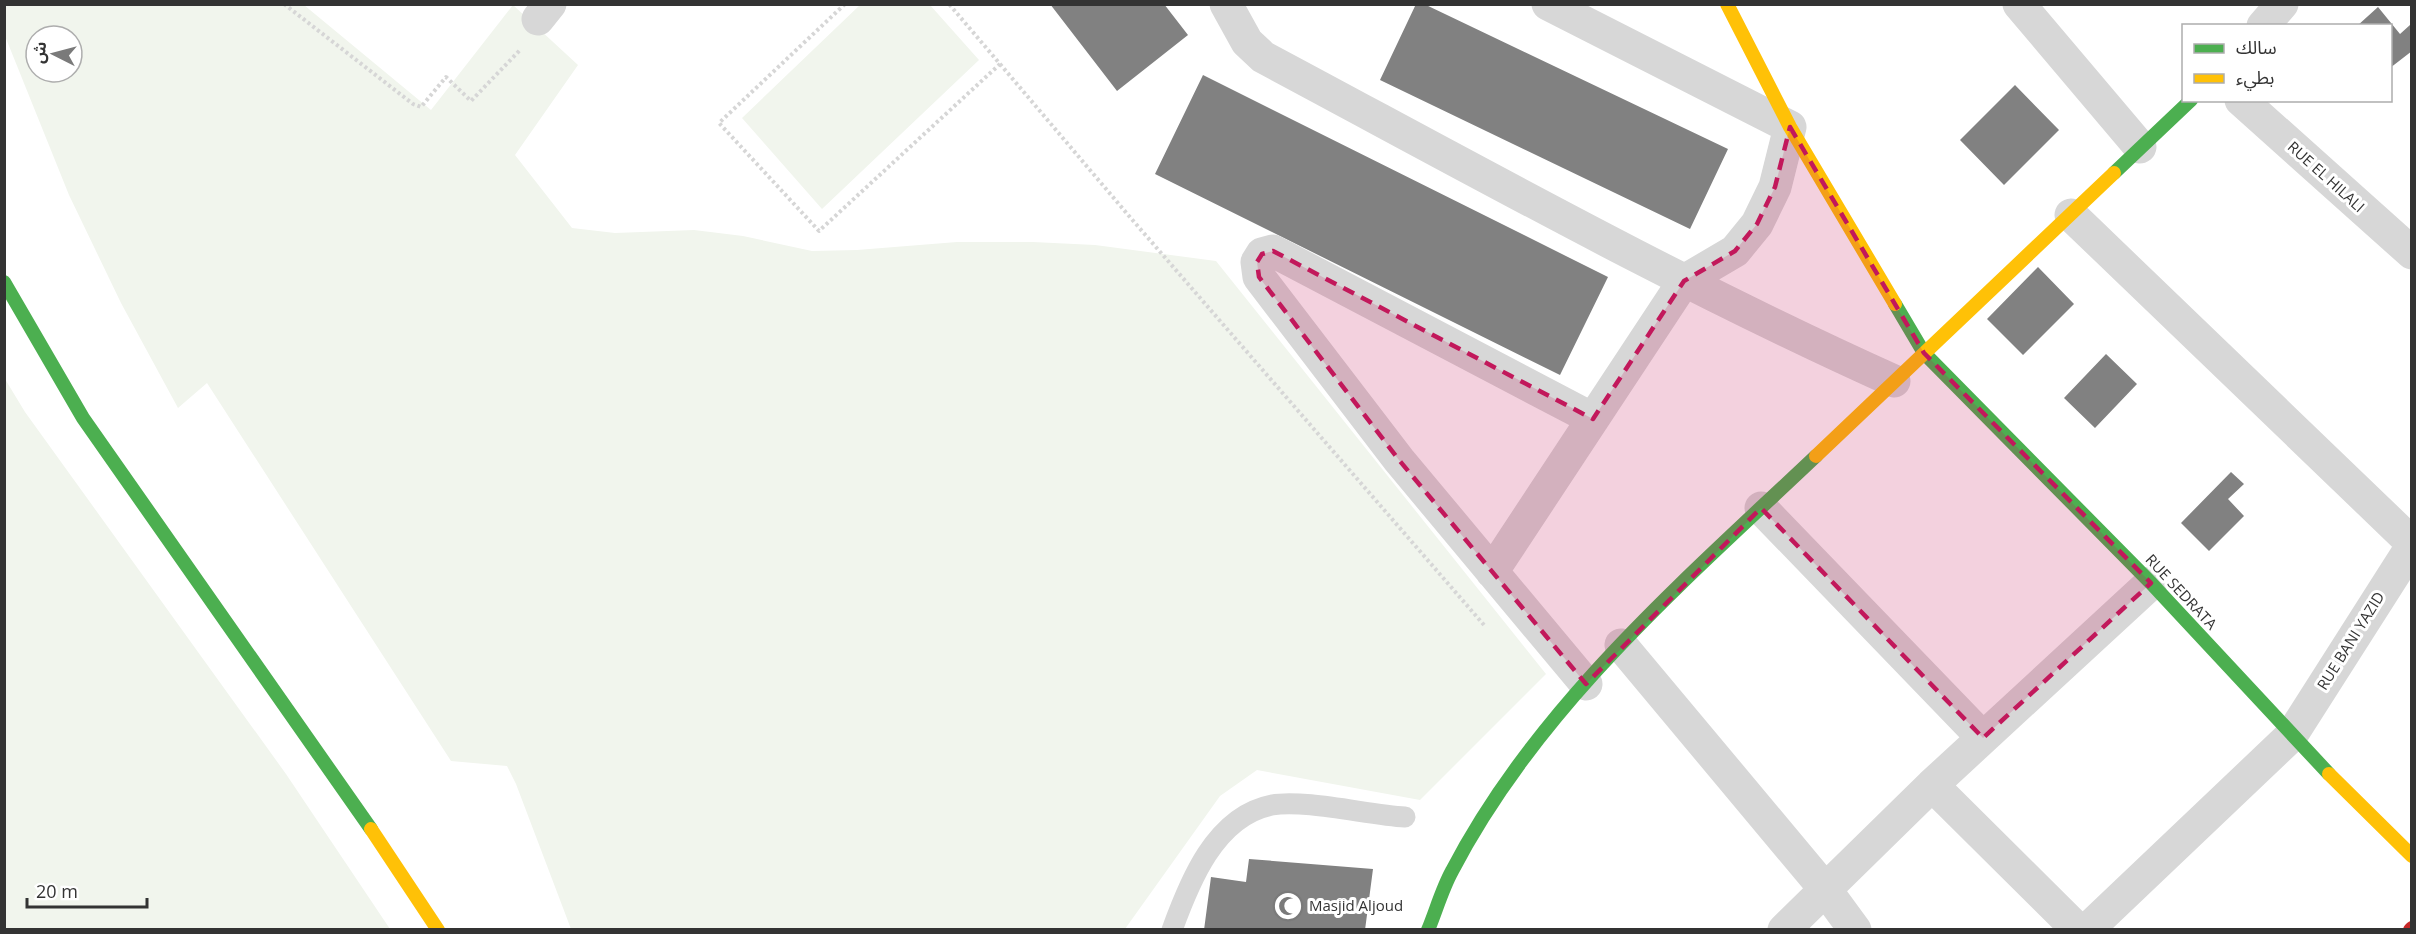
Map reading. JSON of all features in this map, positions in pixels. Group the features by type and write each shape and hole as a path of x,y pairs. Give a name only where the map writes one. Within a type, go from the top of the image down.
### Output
{"street":[{"path":"1226,4 1247,42 1263,57 1684,281 1795,336 1894,381"},
{"path":"1492,572 1684,281 1735,251 1757,224 1775,187 1790,127 1548,4"},
{"path":"2019,4 2140,147"},
{"path":"2265,24 2282,4"},
{"name":"RUE SEDRATA","path":"1736,8 1790,127 1924,353 2151,583 2291,736 2412,856"},
{"path":"1428,930 1451,872 1502,786 1559,711 1621,645 1761,508 2189,102"},
{"name":"RUE EL HILALI","path":"2243,102 2412,253"},
{"path":"2071,214 2412,544"},
{"path":"1586,684 1399,460 1259,277 1257,262 1262,254 1273,251 1593,419"},
{"path":"4,282 83,418 349,796 438,930"},
{"path":"1761,508 1983,738"},
{"name":"RUE BANI YAZID","path":"2087,930 2291,736 2412,544"},
{"path":"1784,930 1932,785 2151,583"},
{"path":"1621,645 1825,889 1855,930"},
{"path":"1932,785 2078,930"}],"lane":[{"path":"1172,930 1189,883 1223,834 1250,812 1273,805 1307,806 1405,817"}],"path":[{"path":"284,4 413,104 421,107 446,77 471,101 534,36 544,12"},
{"path":"845,4 719,123 819,231 1000,64"},
{"path":"949,4 1129,216 1488,630"}],"highlighted area":[{"path":"1790,127 1924,353 2151,583 1983,738 1761,508 1586,684 1399,460 1259,277 1257,262 1262,254 1273,251 1593,419 1684,281 1735,251 1757,224 1775,187"}],"shaded area":[{"path":"861,4 930,5 979,60 822,209 742,118"},
{"path":"5,5 304,5 431,110 513,5 578,65 515,155 572,228 615,233 694,230 743,236 812,251 957,242 1033,242 1095,245 1216,261 1546,674 1420,800 1257,770 1220,796 1125,929 571,929 507,766 451,761 207,383 178,408 121,303 69,195 24,84 84,84 84,24 24,24 24,83 5,36"},
{"path":"5,379 25,412 286,774 390,929 5,929"}],"building":[{"path":"1050,4 1164,4 1188,35 1117,91"},
{"path":"1416,4 1424,4 1728,149 1690,229 1380,80"},
{"path":"2378,7 2392,24 2359,24"},
{"path":"2392,24 2400,34 2410,25 2412,27 2412,51 2392,66"},
{"path":"1203,75 1608,277 1560,375 1155,174"},
{"path":"2015,85 2059,130 2004,185 1960,140"},
{"path":"2038,267 2074,304 2023,355 1987,319"},
{"path":"2106,354 2137,384 2095,428 2064,398"},
{"path":"2231,472 2244,484 2228,499 2244,516 2209,551 2181,523"},
{"name":"Masjid Aljoud","path":"1249,859 1373,869 1365,930 1204,930 1211,877 1246,882"}],"traffic: fast":[{"path":"2114,173 2189,102"},
{"path":"4,282 83,418 371,829"},
{"path":"1895,304 1924,353 2151,583 2329,774"},
{"path":"1428,930 1448,878 1487,811 1526,755 1570,701 1665,599 1816,456"}],"traffic: slow":[{"path":"1727,4 1790,127 1895,304"},
{"path":"1816,456 2114,173"},
{"path":"2329,774 2412,856"},
{"path":"371,829 438,930"}],"place":[{"name":"Masjid Aljoud","path":"1288,906"}]}
